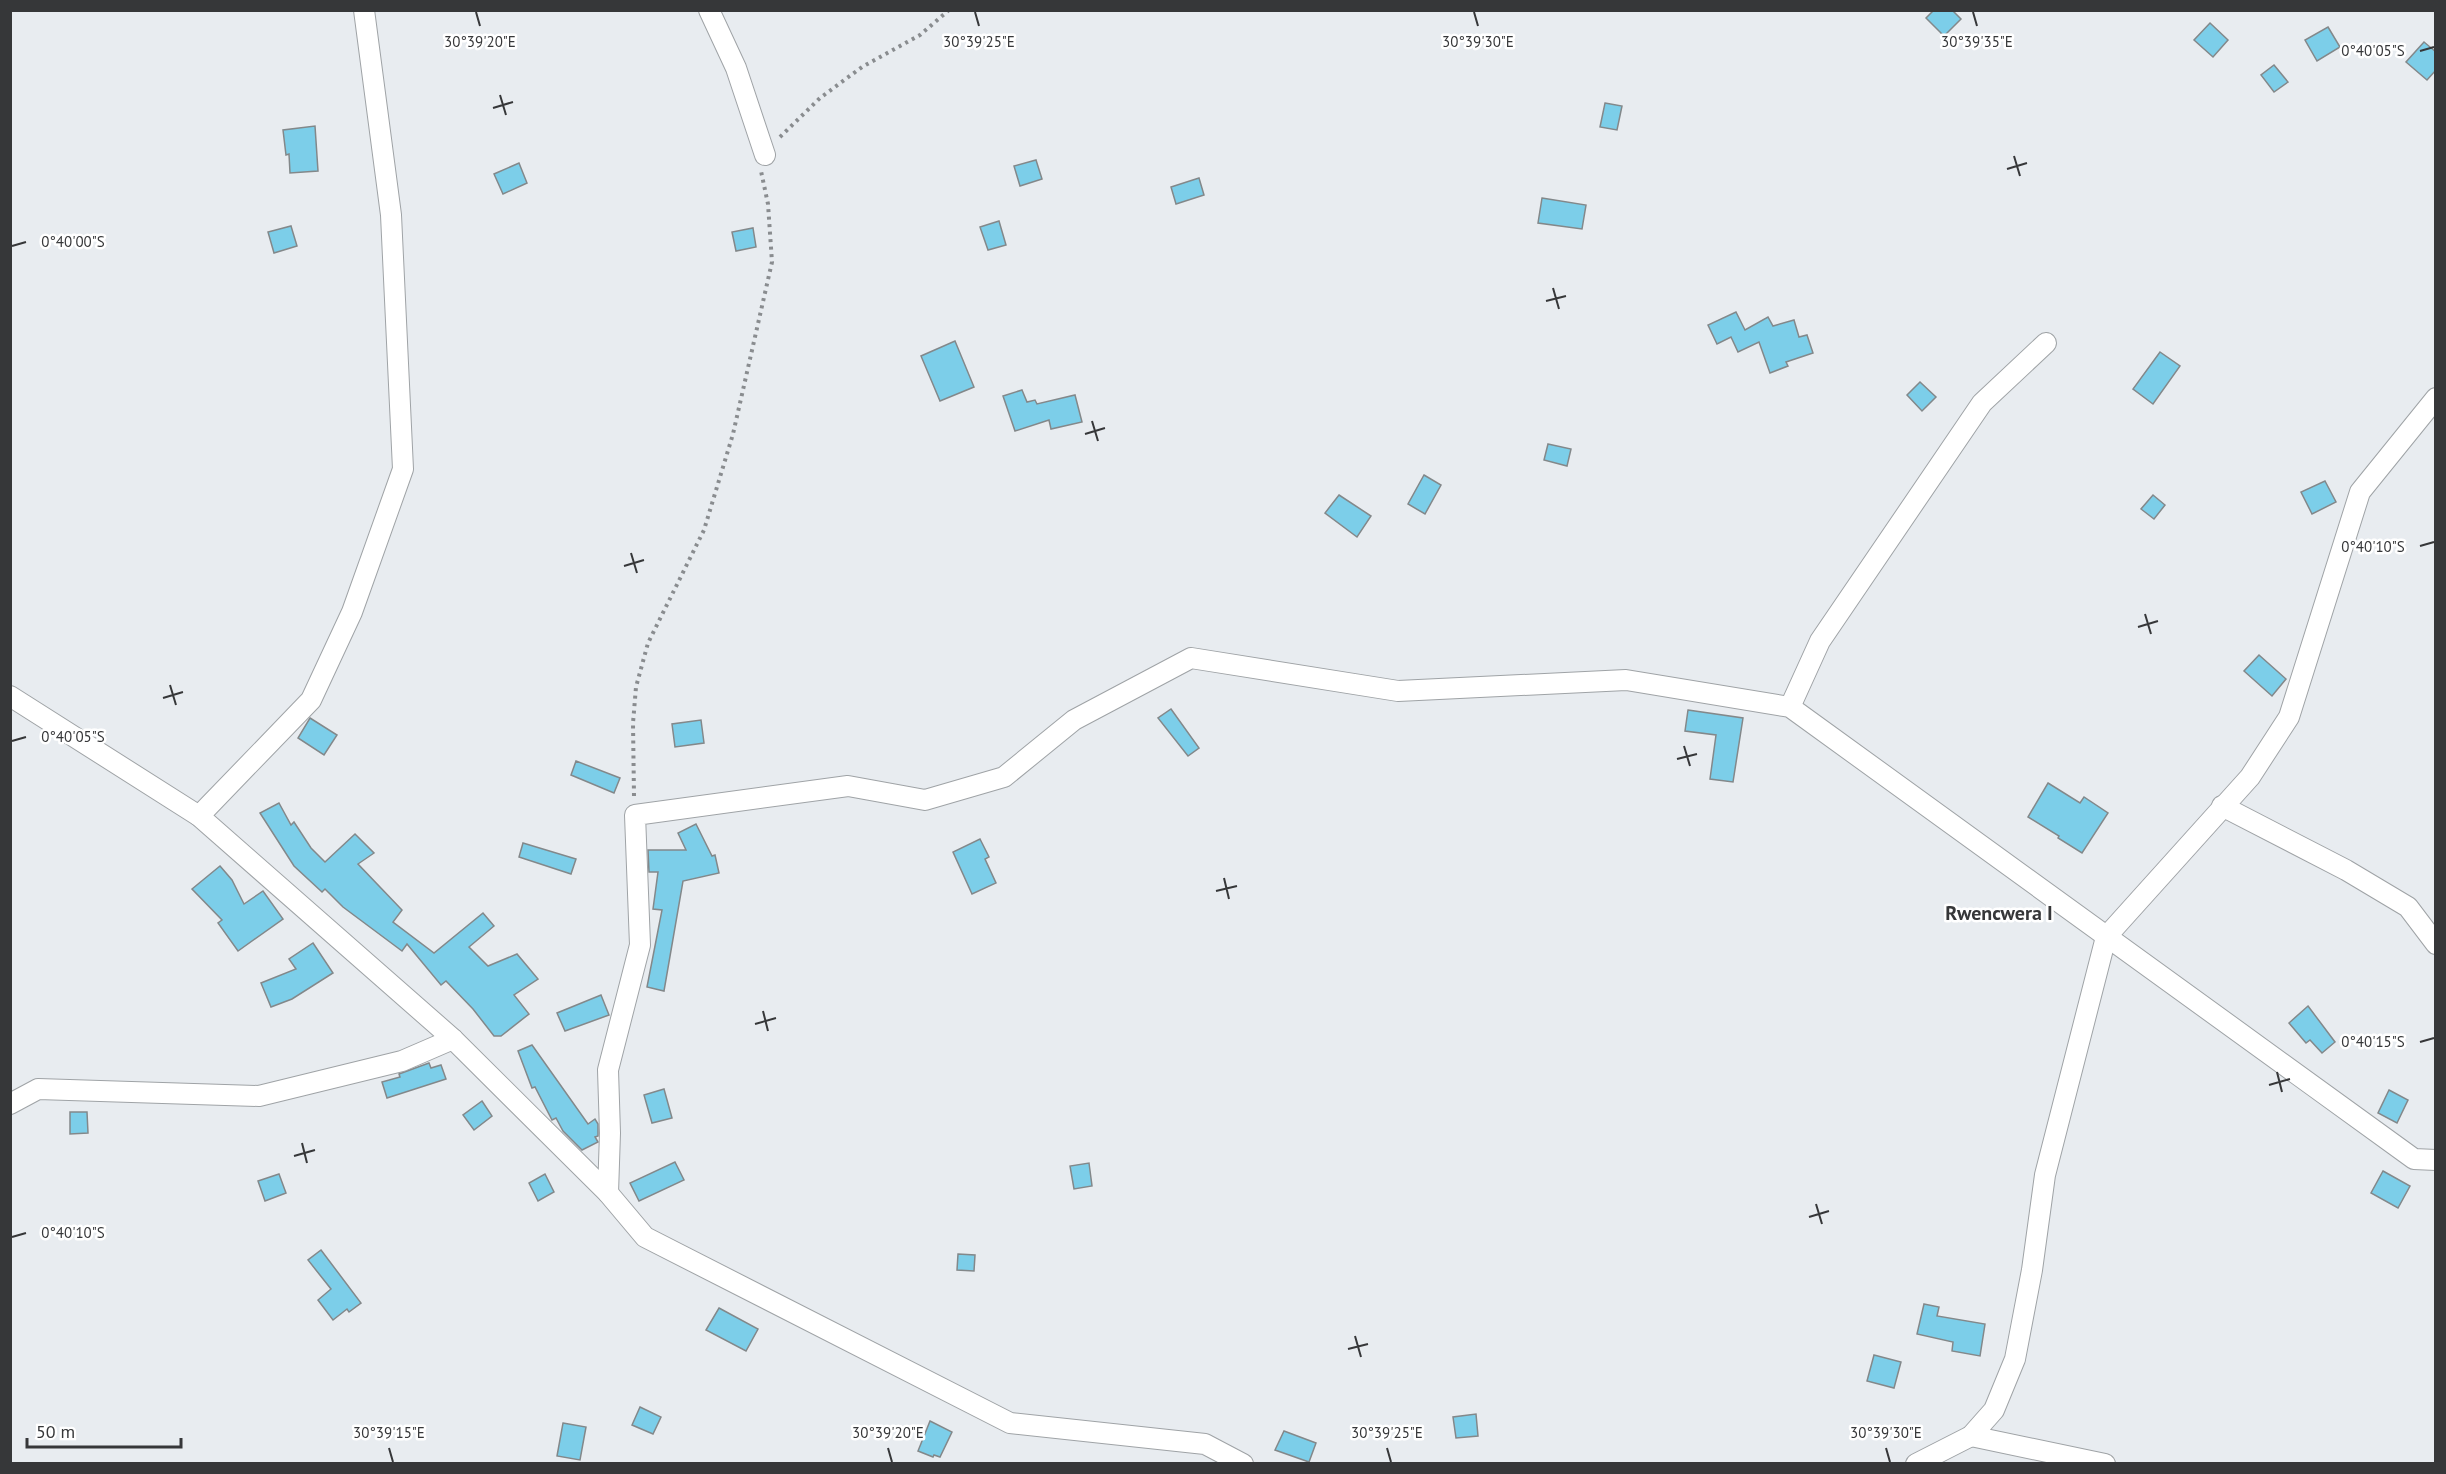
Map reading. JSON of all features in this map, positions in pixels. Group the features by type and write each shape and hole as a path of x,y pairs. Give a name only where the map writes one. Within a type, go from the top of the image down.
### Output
{"street":[{"path":"199,816 311,700 352,612 403,469 390,215 364,10"},
{"path":"709,10 736,68 765,154"},
{"path":"1790,707 1820,641 1982,403 2046,343"},
{"path":"1916,1464 1971,1436 1994,1410 2015,1359 2032,1270 2045,1175 2106,937 2250,777 2289,717 2360,492 2436,398"},
{"path":"608,1193 610,1132 608,1070 640,945 635,815 848,786 925,800 1004,777 1074,720 1191,658 1398,691 1626,680 1790,707 2414,1159 2436,1160"},
{"path":"10,696 199,816 453,1039 608,1193 645,1237 1010,1423 1205,1444 1243,1464"},
{"path":"2222,806 2346,870 2408,907 2436,944"},
{"path":"10,1104 38,1089 259,1096 402,1061 453,1039"},
{"path":"1971,1436 2105,1464"}],"path":[{"path":"635,815 633,723 636,687 648,643 704,530 733,434 772,262 768,204 760,174 765,154 785,131 820,98 862,67 920,34 949,10"}],"building":[{"path":"1934,10 1952,10 1961,19 1944,36 1926,18"},
{"path":"2210,23 2228,40 2213,57 2194,40"},
{"path":"2328,27 2340,47 2317,61 2305,40"},
{"path":"2424,42 2436,52 2436,70 2427,80 2406,62"},
{"path":"2274,65 2288,82 2274,92 2261,75"},
{"path":"1605,103 1622,106 1617,130 1600,127"},
{"path":"315,126 318,171 290,173 289,154 286,155 283,130"},
{"path":"1036,160 1042,179 1020,186 1014,166"},
{"path":"519,163 527,183 503,194 494,174"},
{"path":"1199,178 1204,195 1176,204 1171,187"},
{"path":"1542,198 1586,205 1582,229 1538,223"},
{"path":"999,221 1006,245 988,250 980,227"},
{"path":"291,226 297,246 274,253 268,232"},
{"path":"753,228 756,247 736,251 732,232"},
{"path":"1736,312 1745,330 1768,317 1773,326 1794,320 1799,337 1807,335 1813,353 1786,362 1788,366 1770,373 1759,342 1738,352 1731,337 1717,344 1708,325"},
{"path":"955,341 974,387 940,401 921,356"},
{"path":"2160,352 2180,366 2153,404 2133,389"},
{"path":"1920,382 1936,397 1922,411 1907,395"},
{"path":"1022,390 1027,402 1035,400 1037,404 1075,395 1082,422 1051,429 1049,420 1015,431 1003,396"},
{"path":"1548,444 1571,449 1567,466 1544,460"},
{"path":"1424,475 1441,485 1425,514 1408,504"},
{"path":"2325,481 2336,502 2312,514 2301,492"},
{"path":"1339,495 1371,516 1357,537 1325,513"},
{"path":"2153,495 2165,505 2154,519 2141,509"},
{"path":"2259,655 2286,679 2272,696 2244,671"},
{"path":"1171,709 1199,748 1188,756 1158,718"},
{"path":"1688,710 1743,718 1733,782 1710,779 1716,735 1685,731"},
{"path":"310,718 337,735 324,755 298,738"},
{"path":"701,720 704,743 675,747 672,724"},
{"path":"576,761 620,778 614,793 571,775"},
{"path":"2048,783 2080,803 2084,797 2108,813 2082,853 2028,817"},
{"path":"279,803 291,825 294,822 311,848 325,862 355,834 374,853 358,864 402,910 393,922 434,953 483,913 494,926 469,947 488,966 517,954 538,979 514,995 529,1014 501,1036 494,1036 473,1009 446,981 441,985 407,944 402,951 343,907 325,889 322,892 294,866 260,813"},
{"path":"696,824 712,856 715,855 719,873 683,881 664,991 647,987 662,910 653,909 658,872 649,872 648,850 686,850 678,833"},
{"path":"980,839 989,857 985,859 996,883 972,894 953,852"},
{"path":"523,843 576,859 571,874 519,857"},
{"path":"220,866 232,880 244,904 263,891 283,919 238,951 218,923 222,920 192,889"},
{"path":"313,943 333,973 292,999 271,1007 261,983 296,969 289,959"},
{"path":"601,995 609,1015 565,1031 557,1013"},
{"path":"2308,1006 2335,1042 2322,1053 2310,1040 2306,1043 2289,1023"},
{"path":"532,1045 588,1124 595,1119 598,1124 598,1136 595,1137 598,1142 582,1150 563,1131 556,1118 552,1120 535,1087 532,1088 518,1051"},
{"path":"429,1063 431,1068 441,1065 446,1079 387,1098 382,1082 400,1077 399,1074"},
{"path":"664,1089 672,1118 652,1123 644,1095"},
{"path":"2389,1090 2408,1100 2397,1123 2378,1113"},
{"path":"482,1101 492,1116 474,1130 463,1115"},
{"path":"70,1112 87,1112 88,1133 70,1134"},
{"path":"675,1162 684,1180 639,1201 630,1183"},
{"path":"1089,1163 1092,1186 1074,1189 1070,1166"},
{"path":"2383,1171 2410,1186 2398,1208 2371,1193"},
{"path":"279,1174 286,1193 265,1201 258,1181"},
{"path":"545,1174 554,1192 538,1201 529,1183"},
{"path":"321,1250 361,1303 349,1312 347,1309 333,1320 318,1300 331,1289 308,1260"},
{"path":"958,1254 975,1255 974,1271 957,1270"},
{"path":"1924,1304 1939,1307 1937,1316 1985,1324 1980,1356 1952,1351 1953,1342 1917,1334"},
{"path":"719,1308 758,1329 746,1351 706,1330"},
{"path":"1874,1355 1901,1362 1894,1388 1867,1381"},
{"path":"640,1407 661,1417 653,1434 632,1425"},
{"path":"1476,1414 1478,1436 1456,1438 1453,1417"},
{"path":"930,1421 952,1432 940,1457 934,1455 933,1457 918,1451"},
{"path":"563,1423 586,1427 580,1460 557,1456"},
{"path":"1284,1431 1316,1443 1309,1462 1275,1450"}],"district":[{"name":"Rwencwera I","path":"1999,913"}]}
